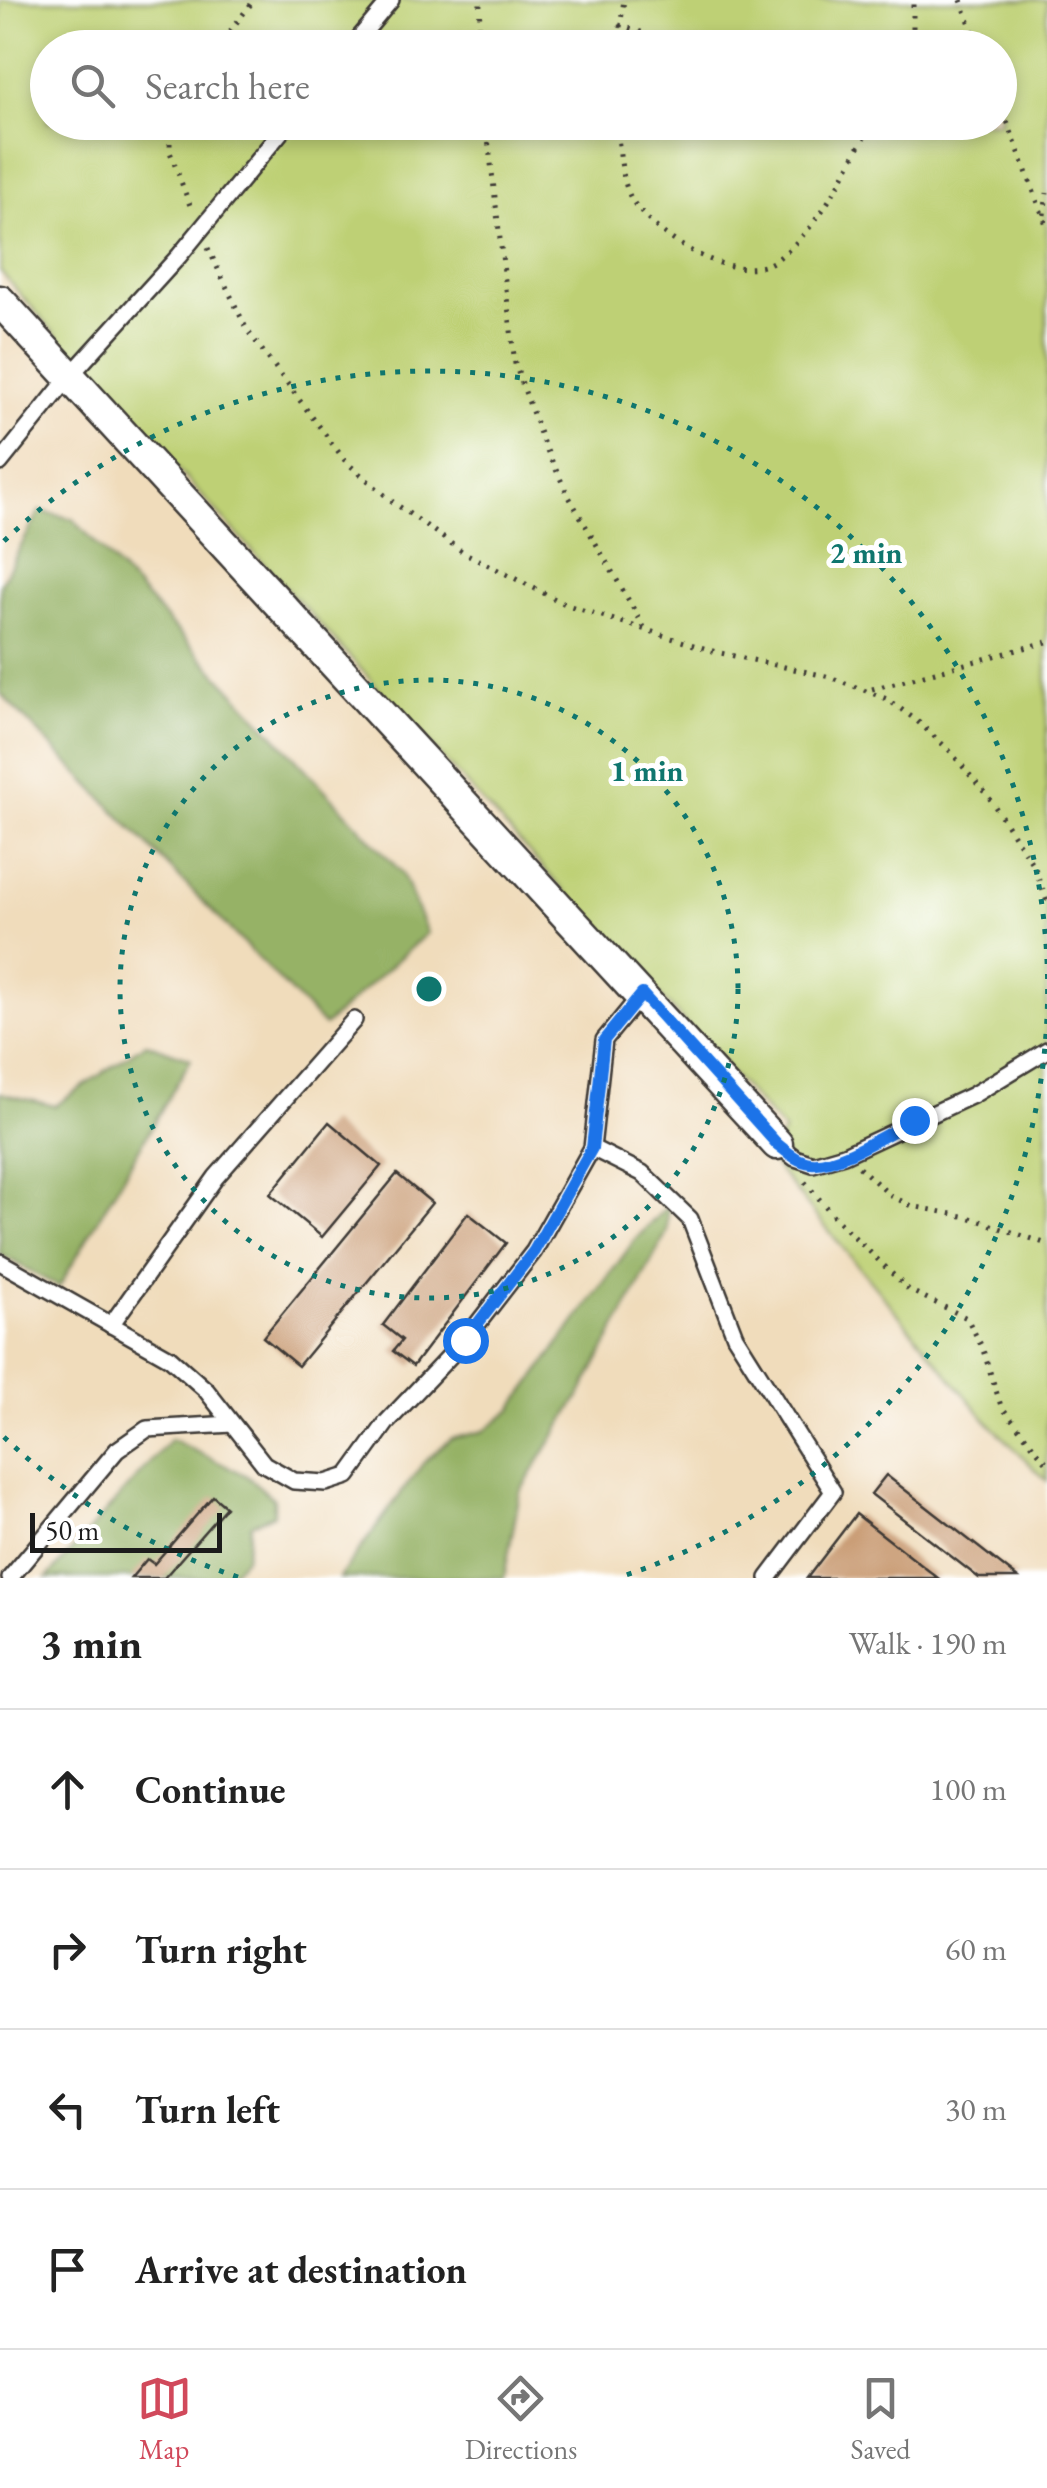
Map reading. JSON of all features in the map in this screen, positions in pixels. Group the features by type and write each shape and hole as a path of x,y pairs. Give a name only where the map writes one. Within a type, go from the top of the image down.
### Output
{"street":[{"path":"0,301 786,1151"}],"lane":[{"path":"366,30 391,0"},
{"path":"0,463 274,140"},
{"path":"0,1262 170,1358 206,1390 264,1464 294,1480 326,1483 348,1476 387,1422 465,1340 534,1251 592,1148 604,1040 642,994"},
{"path":"111,1325 216,1177 354,1020"},
{"path":"786,1151 813,1164 844,1155 972,1095 1047,1050"},
{"path":"592,1148 642,1173 690,1219 735,1336 833,1492 768,1578"},
{"path":"10,1578 118,1450 132,1440 158,1428 232,1424"}],"path":[{"path":"230,30 254,0"},
{"path":"479,30 480,0"},
{"path":"618,30 624,0"},
{"path":"913,30 914,0"},
{"path":"960,0 972,30"},
{"path":"619,26 632,30"},
{"path":"170,140 170,152 199,231 247,330 346,462 463,552 567,606 716,652 794,668 869,690 916,720 949,750 1036,868 1047,902"},
{"path":"488,140 515,364 543,442 568,495 645,630"},
{"path":"620,140 631,198 680,246 741,268 771,264 805,236 862,140"},
{"path":"1015,140 1047,227"},
{"path":"1045,218 1047,194"},
{"path":"869,690 1047,642"},
{"path":"786,1151 836,1220 910,1290 967,1318 982,1347 1001,1406 1047,1463"},
{"path":"844,1155 892,1196 912,1206 968,1217 1047,1244"}],"green space":[{"path":"0,0 1047,0 1047,1481 987,1421 769,1159 784,1131 0,271"},
{"path":"40,511 73,519 402,873 427,933 324,1026 0,693 0,585"},
{"path":"146,1043 191,1059 59,1287 0,1254 0,1093 55,1106"},
{"path":"668,1205 667,1232 582,1392 520,1492 504,1578 339,1578 424,1462 451,1439 484,1431 512,1409 634,1241"},
{"path":"171,1439 247,1476 274,1499 274,1514 251,1524 245,1558 226,1578 47,1578"}],"building":[{"path":"329,1122 381,1166 322,1237 270,1194"},
{"path":"397,1174 432,1203 298,1366 263,1337"},
{"path":"468,1213 506,1243 413,1366 393,1351 402,1340 383,1325"},
{"path":"886,1475 1018,1578 979,1578 871,1494"},
{"path":"213,1496 226,1507 164,1578 131,1578 147,1559 154,1564"},
{"path":"856,1514 938,1578 807,1578"}],"route":[{"path":"465,1340 534,1251 592,1148 604,1040 642,994 777,1144 795,1158 813,1164 844,1155 914,1120"}]}
